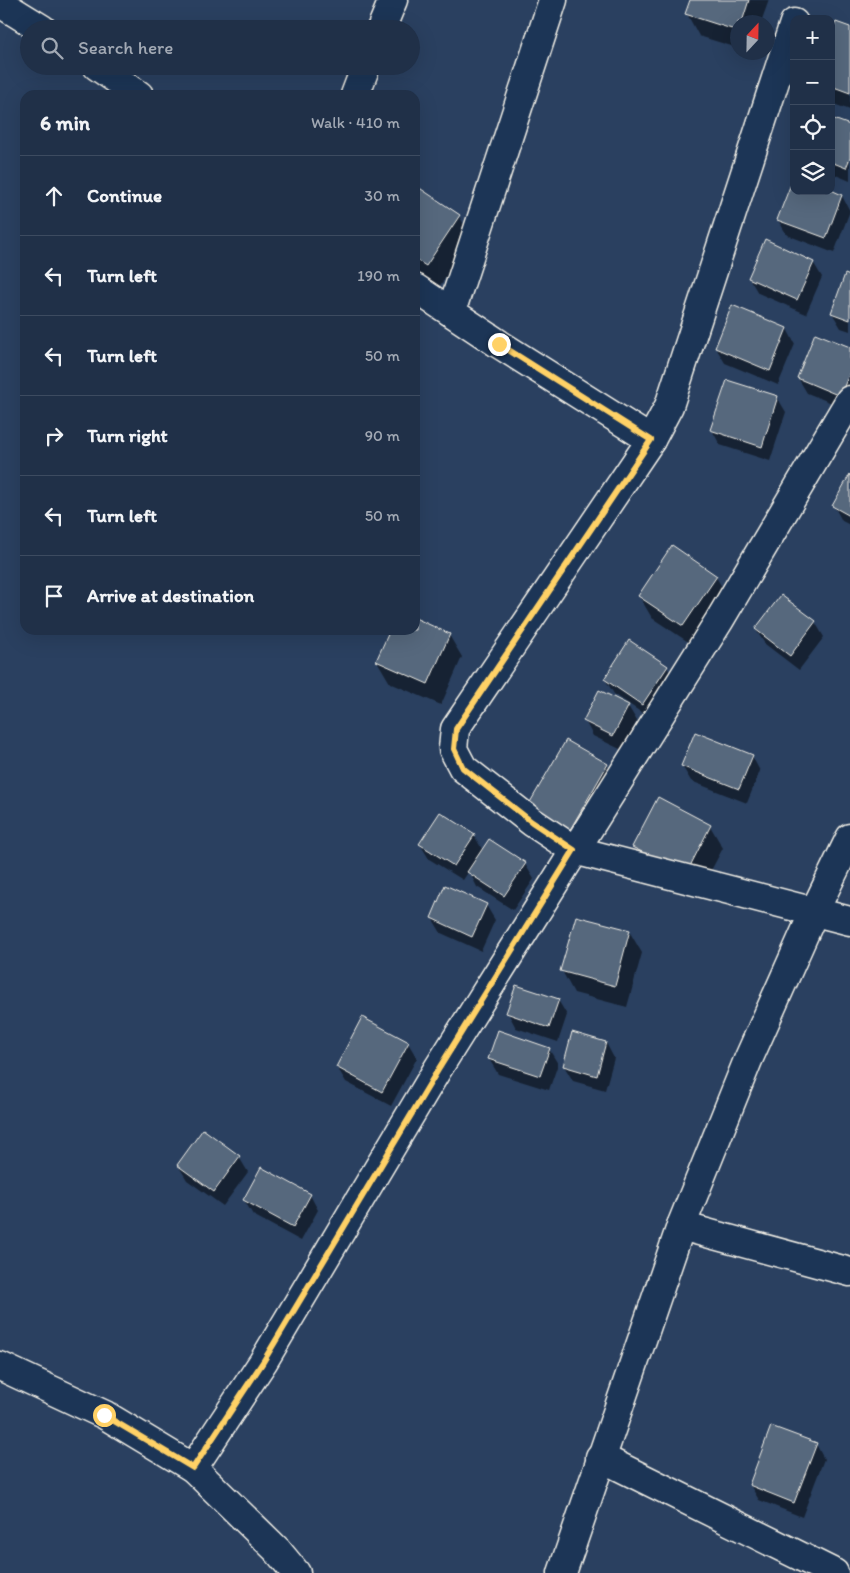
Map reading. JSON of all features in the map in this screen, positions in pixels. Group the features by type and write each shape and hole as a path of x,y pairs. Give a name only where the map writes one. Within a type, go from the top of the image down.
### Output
{"street":[{"path":"385,20 393,0"},
{"path":"451,312 553,0"},
{"path":"796,15 801,0"},
{"path":"0,3 35,16"},
{"path":"790,35 669,406 651,440 456,729 454,749 463,768 532,822 574,850 850,922"},
{"path":"110,75 132,90"},
{"path":"357,90 363,75"},
{"path":"420,291 499,344 651,440"},
{"path":"193,1468 263,1362 438,1070 719,621 850,400"},
{"path":"562,1573 600,1457 681,1226 748,1060 814,912 850,838"},
{"path":"681,1226 850,1272"},
{"path":"0,1366 104,1415 193,1468 277,1550 296,1573"},
{"path":"600,1457 834,1573"}],"building":[{"path":"690,0 749,0 744,15 730,15 730,28 685,14"},
{"path":"836,22 850,27 850,93 835,87"},
{"path":"835,119 850,125 850,158 846,168 835,164"},
{"path":"790,186 790,195 835,195 835,192 842,195 826,238 777,220"},
{"path":"420,188 460,215 426,266 420,262"},
{"path":"765,239 814,262 797,300 748,278"},
{"path":"845,274 850,276 850,320 831,313"},
{"path":"732,305 787,328 770,371 715,348"},
{"path":"815,333 850,347 850,372 840,396 797,378"},
{"path":"727,380 778,396 762,447 710,430"},
{"path":"850,474 850,516 832,506"},
{"path":"672,545 717,576 683,626 638,596"},
{"path":"781,595 816,621 790,656 755,629"},
{"path":"420,620 450,634 428,684 376,661 388,635 420,635"},
{"path":"629,640 668,666 642,705 604,679"},
{"path":"599,690 629,705 613,736 583,721"},
{"path":"695,732 753,755 739,789 681,766"},
{"path":"566,740 608,764 567,835 525,811"},
{"path":"658,797 711,825 686,874 632,847"},
{"path":"440,812 475,834 454,866 419,844"},
{"path":"489,839 526,863 504,896 467,872"},
{"path":"445,885 487,904 472,937 431,918"},
{"path":"576,916 630,930 615,986 560,971"},
{"path":"516,985 559,999 549,1028 506,1013"},
{"path":"362,1017 409,1042 382,1092 336,1067"},
{"path":"498,1030 550,1048 540,1076 488,1059"},
{"path":"572,1032 606,1042 597,1076 563,1066"},
{"path":"203,1129 240,1156 214,1192 177,1165"},
{"path":"261,1167 311,1194 293,1227 243,1200"},
{"path":"771,1426 817,1443 794,1503 749,1485"}],"route":[{"path":"104,1415 193,1468 263,1362 438,1070 574,850 532,822 463,768 454,749 456,729 651,440 499,344"}]}
